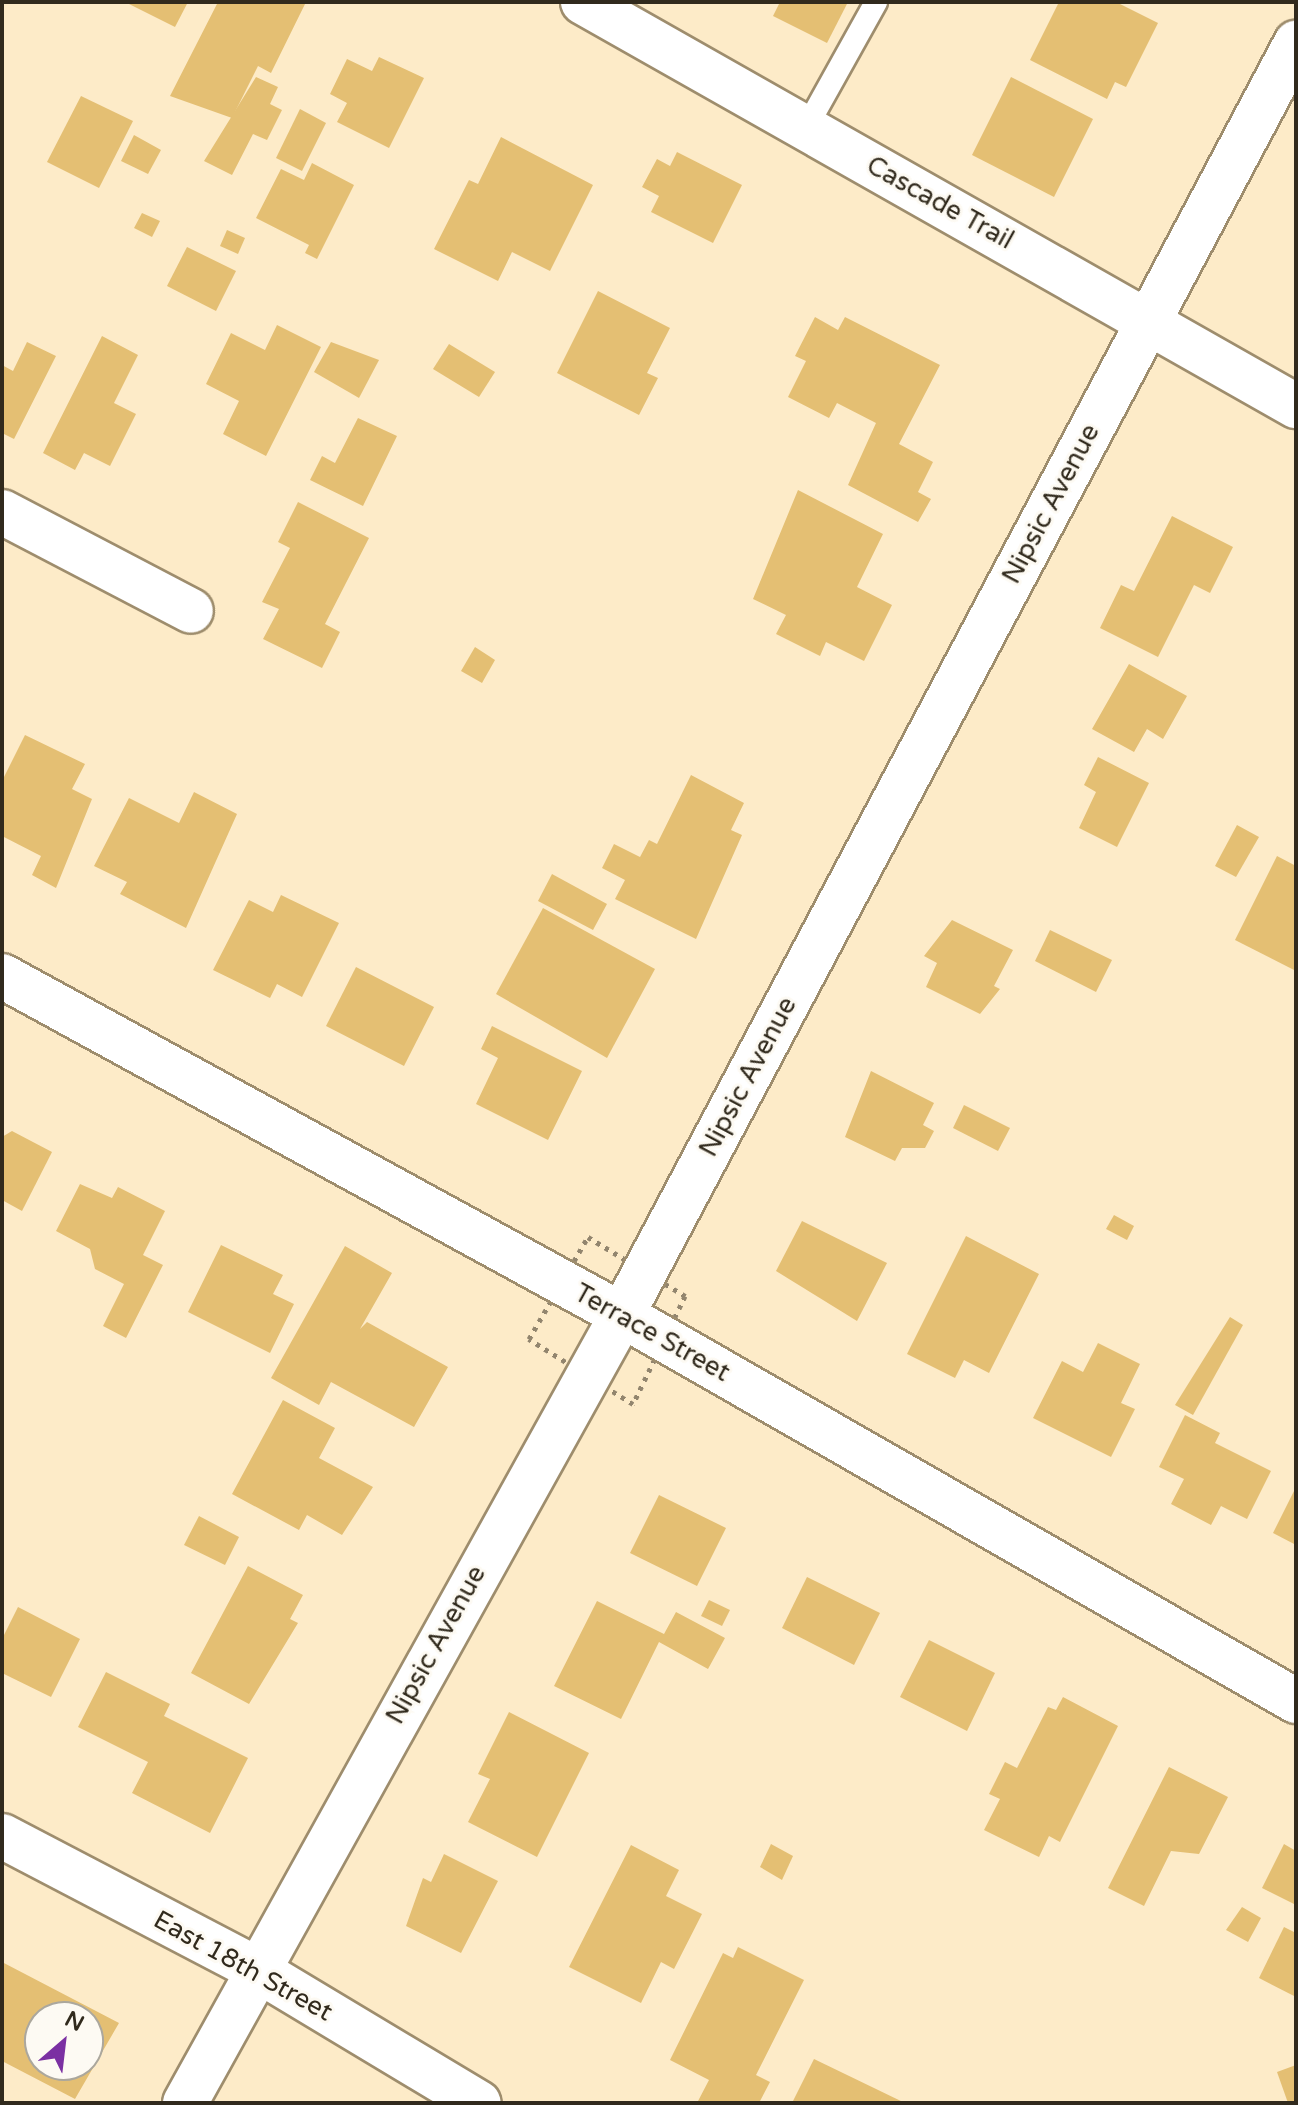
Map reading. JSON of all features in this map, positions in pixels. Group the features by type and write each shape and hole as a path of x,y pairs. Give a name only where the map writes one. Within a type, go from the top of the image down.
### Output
{"street":[{"name":"Cascade Trail","path":"583,2 1296,406"},
{"name":"Nipsic Avenue","path":"185,2103 254,1968 622,1315 1296,43"},
{"path":"2,512 191,611"},
{"name":"Terrace Street","path":"2,976 622,1315 1296,1701"},
{"name":"East 18th Street","path":"2,1836 254,1968 479,2103"}],"lane":[{"path":"806,128 876,2"}],"building":[{"path":"125,2 188,2 175,27"},
{"path":"218,2 306,2 271,73 258,66 232,118 170,96"},
{"path":"780,2 848,2 827,43 773,16"},
{"path":"1059,2 1116,2 1158,23 1126,87 1115,82 1107,99 1030,60"},
{"path":"379,57 424,78 389,148 337,122 347,103 330,94 347,59 372,71"},
{"path":"256,77 278,87 270,104 282,110 267,140 253,134 232,175 204,161"},
{"path":"1011,77 1093,119 1054,197 972,155"},
{"path":"81,96 133,121 99,188 47,162"},
{"path":"300,109 326,123 302,171 276,158"},
{"path":"134,135 161,150 148,174 121,161"},
{"path":"501,137 593,185 550,271 512,252 498,281 434,249 469,180 478,184"},
{"path":"677,152 742,185 713,243 651,212 659,196 642,187 657,159 670,166"},
{"path":"312,163 354,185 317,259 305,253 309,245 256,218 281,169 304,180"},
{"path":"142,213 160,221 152,237 134,228"},
{"path":"227,230 245,238 238,254 220,246"},
{"path":"187,247 236,271 216,311 167,286"},
{"path":"598,291 670,328 647,373 658,378 639,415 557,373"},
{"path":"815,317 838,330 845,317 940,365 899,444 933,462 918,492 931,499 918,522 848,485 876,423 837,403 829,418 788,397 806,361 795,356"},
{"path":"277,325 321,347 266,456 223,434 239,401 206,384 231,333 265,350"},
{"path":"102,336 138,355 114,403 136,414 110,466 84,453 75,470 43,453"},
{"path":"27,342 56,356 14,439 2,433 2,365 13,371"},
{"path":"331,342 379,360 359,398 314,372"},
{"path":"449,344 495,372 479,397 433,369"},
{"path":"358,418 397,436 363,506 310,480 322,456 335,463"},
{"path":"798,490 883,534 857,587 892,605 864,661 826,642 820,656 776,634 786,615 753,599"},
{"path":"298,502 369,538 325,624 340,632 322,668 263,639 279,609 262,602 290,548 278,542"},
{"path":"1172,516 1233,547 1210,593 1194,585 1158,657 1100,628 1121,585 1134,591"},
{"path":"475,647 495,660 482,683 461,671"},
{"path":"1129,664 1187,696 1163,739 1147,729 1134,752 1092,729"},
{"path":"25,735 85,764 72,789 92,799 56,888 32,875 41,856 2,836 2,781"},
{"path":"1098,757 1149,783 1117,847 1079,828 1096,792 1084,785"},
{"path":"691,775 744,803 731,830 742,835 696,939 615,899 625,880 602,868 614,844 640,857 649,840 657,844"},
{"path":"194,792 237,814 186,928 120,894 127,882 94,866 129,798 179,823"},
{"path":"1237,825 1259,837 1236,877 1215,866"},
{"path":"1277,856 1296,866 1296,971 1235,940"},
{"path":"552,874 607,904 593,930 538,901"},
{"path":"281,895 339,923 302,997 277,984 270,998 213,970 249,900 273,912"},
{"path":"543,908 655,969 607,1058 496,994"},
{"path":"952,920 1013,950 994,986 1000,989 980,1014 926,987 937,963 924,956"},
{"path":"1050,930 1112,960 1096,992 1035,961"},
{"path":"356,967 434,1007 404,1066 326,1026"},
{"path":"492,1026 582,1071 548,1140 476,1104 498,1058 481,1049"},
{"path":"871,1071 934,1103 923,1125 934,1131 925,1148 902,1148 895,1161 845,1137"},
{"path":"964,1105 1010,1128 998,1151 953,1128"},
{"path":"12,1131 52,1152 22,1211 2,1200 2,1137"},
{"path":"80,1184 112,1198 118,1187 165,1211 143,1255 163,1265 126,1338 103,1326 124,1284 95,1269 90,1249 56,1231"},
{"path":"1114,1215 1134,1226 1127,1240 1106,1229"},
{"path":"802,1221 887,1263 857,1321 776,1271"},
{"path":"966,1236 1039,1274 989,1373 964,1360 955,1378 907,1354"},
{"path":"221,1245 283,1275 273,1294 294,1304 270,1353 188,1312"},
{"path":"345,1246 392,1273 360,1329 367,1322 448,1367 414,1427 331,1382 319,1405 271,1378"},
{"path":"1230,1317 1243,1325 1193,1415 1175,1405"},
{"path":"1098,1343 1140,1364 1121,1403 1135,1409 1111,1457 1033,1418 1062,1361 1083,1372"},
{"path":"283,1400 335,1428 319,1458 373,1487 342,1535 307,1515 299,1530 232,1494"},
{"path":"1185,1415 1220,1433 1215,1443 1271,1471 1247,1519 1221,1506 1211,1525 1171,1504 1184,1479 1159,1467"},
{"path":"1296,1487 1296,1545 1273,1533"},
{"path":"659,1495 726,1528 697,1586 630,1553"},
{"path":"199,1516 239,1537 225,1565 184,1545"},
{"path":"248,1566 303,1595 290,1619 298,1623 249,1704 191,1673"},
{"path":"807,1577 880,1613 854,1665 782,1628"},
{"path":"709,1600 730,1610 722,1626 701,1616"},
{"path":"597,1601 664,1634 676,1612 725,1638 708,1669 659,1642 621,1719 554,1686"},
{"path":"18,1607 80,1639 51,1697 2,1673 2,1639"},
{"path":"929,1640 995,1673 967,1731 900,1697"},
{"path":"106,1672 170,1704 164,1716 248,1758 210,1833 132,1793 148,1762 78,1727"},
{"path":"1063,1697 1118,1726 1060,1842 1049,1836 1039,1857 984,1830 1000,1799 989,1794 1005,1762 1017,1768 1048,1707 1056,1710"},
{"path":"509,1712 589,1753 537,1857 468,1822 490,1779 478,1774"},
{"path":"1169,1767 1228,1797 1199,1854 1171,1851 1144,1906 1108,1888"},
{"path":"771,1844 793,1856 782,1880 760,1867"},
{"path":"1284,1844 1296,1851 1296,1905 1262,1888"},
{"path":"631,1845 679,1870 666,1896 702,1914 674,1969 661,1962 641,2003 569,1967"},
{"path":"444,1854 498,1881 461,1953 406,1926 423,1878 431,1882"},
{"path":"1242,1907 1261,1918 1248,1942 1226,1930"},
{"path":"1284,1927 1296,1933 1296,1997 1259,1978"},
{"path":"738,1947 804,1980 756,2075 770,2082 759,2103 697,2103 709,2080 670,2060 723,1953 733,1958"},
{"path":"2,1962 77,2001 24,2001 24,2072 2,2061"},
{"path":"104,2015 119,2023 104,2049"},
{"path":"814,2059 905,2103 792,2103"},
{"path":"1296,2065 1296,2103 1288,2103 1277,2072"},
{"path":"40,2081 85,2081 75,2099"}]}
